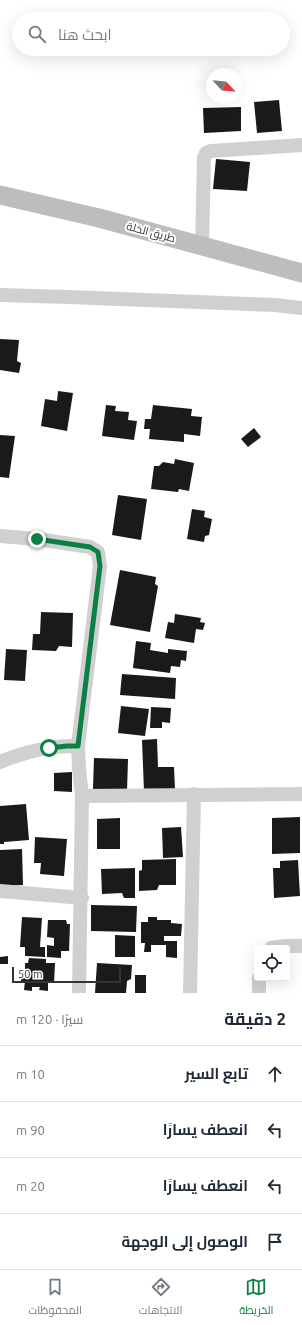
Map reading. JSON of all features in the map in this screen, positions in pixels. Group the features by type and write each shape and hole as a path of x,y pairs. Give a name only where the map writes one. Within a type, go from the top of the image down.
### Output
{"street":[{"path":"202,246 204,158 206,153 211,151 302,145"},
{"name":"طريق الخلة","path":"0,195 99,218 302,273"},
{"path":"0,295 302,308"},
{"path":"0,536 37,539 90,547 98,552 100,566 78,746 78,769 82,796 82,898 79,993"},
{"path":"0,762 14,756 49,748 78,746"},
{"path":"190,993 194,794"},
{"path":"82,796 302,794"},
{"path":"0,891 82,898"},
{"path":"290,946 302,946"},
{"path":"259,981 260,993"}],"building":[{"path":"279,100 282,131 257,133 254,102"},
{"path":"241,107 241,131 204,133 203,108"},
{"path":"216,159 250,162 247,191 213,189"},
{"path":"0,339 19,340 17,361 21,363 19,373 0,370"},
{"path":"58,391 73,393 67,431 41,426 45,399 57,401"},
{"path":"106,405 116,406 115,411 129,412 128,420 137,421 134,440 102,436"},
{"path":"153,405 192,409 191,416 202,417 200,436 184,434 184,442 149,439 150,429 144,429 145,419 151,419"},
{"path":"254,428 261,437 248,447 241,439"},
{"path":"0,435 15,436 9,478 0,477"},
{"path":"175,459 194,463 189,491 179,489 178,492 151,489 154,466 159,466 163,462 174,464"},
{"path":"118,495 147,499 141,540 112,535"},
{"path":"192,509 205,511 204,517 212,519 209,535 205,536 204,542 187,539"},
{"path":"120,570 156,577 155,584 158,586 150,632 110,625"},
{"path":"41,612 73,613 72,647 59,646 56,651 32,650 33,634 40,634"},
{"path":"175,614 201,618 200,622 205,623 203,630 196,629 194,643 165,638 168,622 174,623"},
{"path":"136,641 151,643 150,650 168,653 168,649 187,651 186,661 181,660 180,667 171,666 170,673 133,668"},
{"path":"6,649 27,650 25,681 4,680"},
{"path":"122,674 176,678 175,699 120,695"},
{"path":"121,706 149,709 145,736 118,733"},
{"path":"151,707 171,708 170,723 162,722 162,728 150,728"},
{"path":"157,739 158,767 174,767 175,790 144,791 142,740"},
{"path":"94,758 128,759 127,791 93,789"},
{"path":"72,772 72,792 54,791 54,773"},
{"path":"26,804 29,840 4,842 4,844 0,844 0,806"},
{"path":"300,817 300,853 272,854 272,818"},
{"path":"120,818 120,849 97,849 97,819"},
{"path":"181,827 183,857 163,858 162,828"},
{"path":"35,837 67,839 64,876 40,874 41,863 34,863"},
{"path":"22,849 23,885 0,886 0,850"},
{"path":"176,859 176,885 159,885 157,890 139,891 139,871 142,870 142,860"},
{"path":"298,860 300,896 274,898 273,868 280,868 280,861"},
{"path":"135,868 135,898 124,898 122,893 102,894 101,869"},
{"path":"91,905 137,906 136,932 91,931"},
{"path":"22,917 42,918 40,947 45,947 45,957 25,956 25,947 20,947"},
{"path":"148,917 157,917 157,920 171,920 171,923 182,924 181,936 164,936 164,941 177,941 177,958 166,957 166,945 151,945 151,952 144,952 145,943 141,943 141,922 148,922"},
{"path":"48,920 66,920 67,924 70,924 69,951 61,951 61,958 47,957 47,945 54,946 54,938 47,937"},
{"path":"115,935 135,936 135,957 115,957"},
{"path":"8,956 8,964 0,964 0,957"},
{"path":"29,958 46,959 46,963 55,963 54,983 48,983 48,991 39,990 40,987 32,987 32,991 24,990 25,981 21,981 21,971 25,972 25,963 28,963"},
{"path":"97,963 132,965 131,979 127,981 126,993 95,993"},
{"path":"135,975 146,975 146,993 135,993"}],"route":[{"path":"37,539 90,547 98,552 100,566 78,746 49,748"}]}
